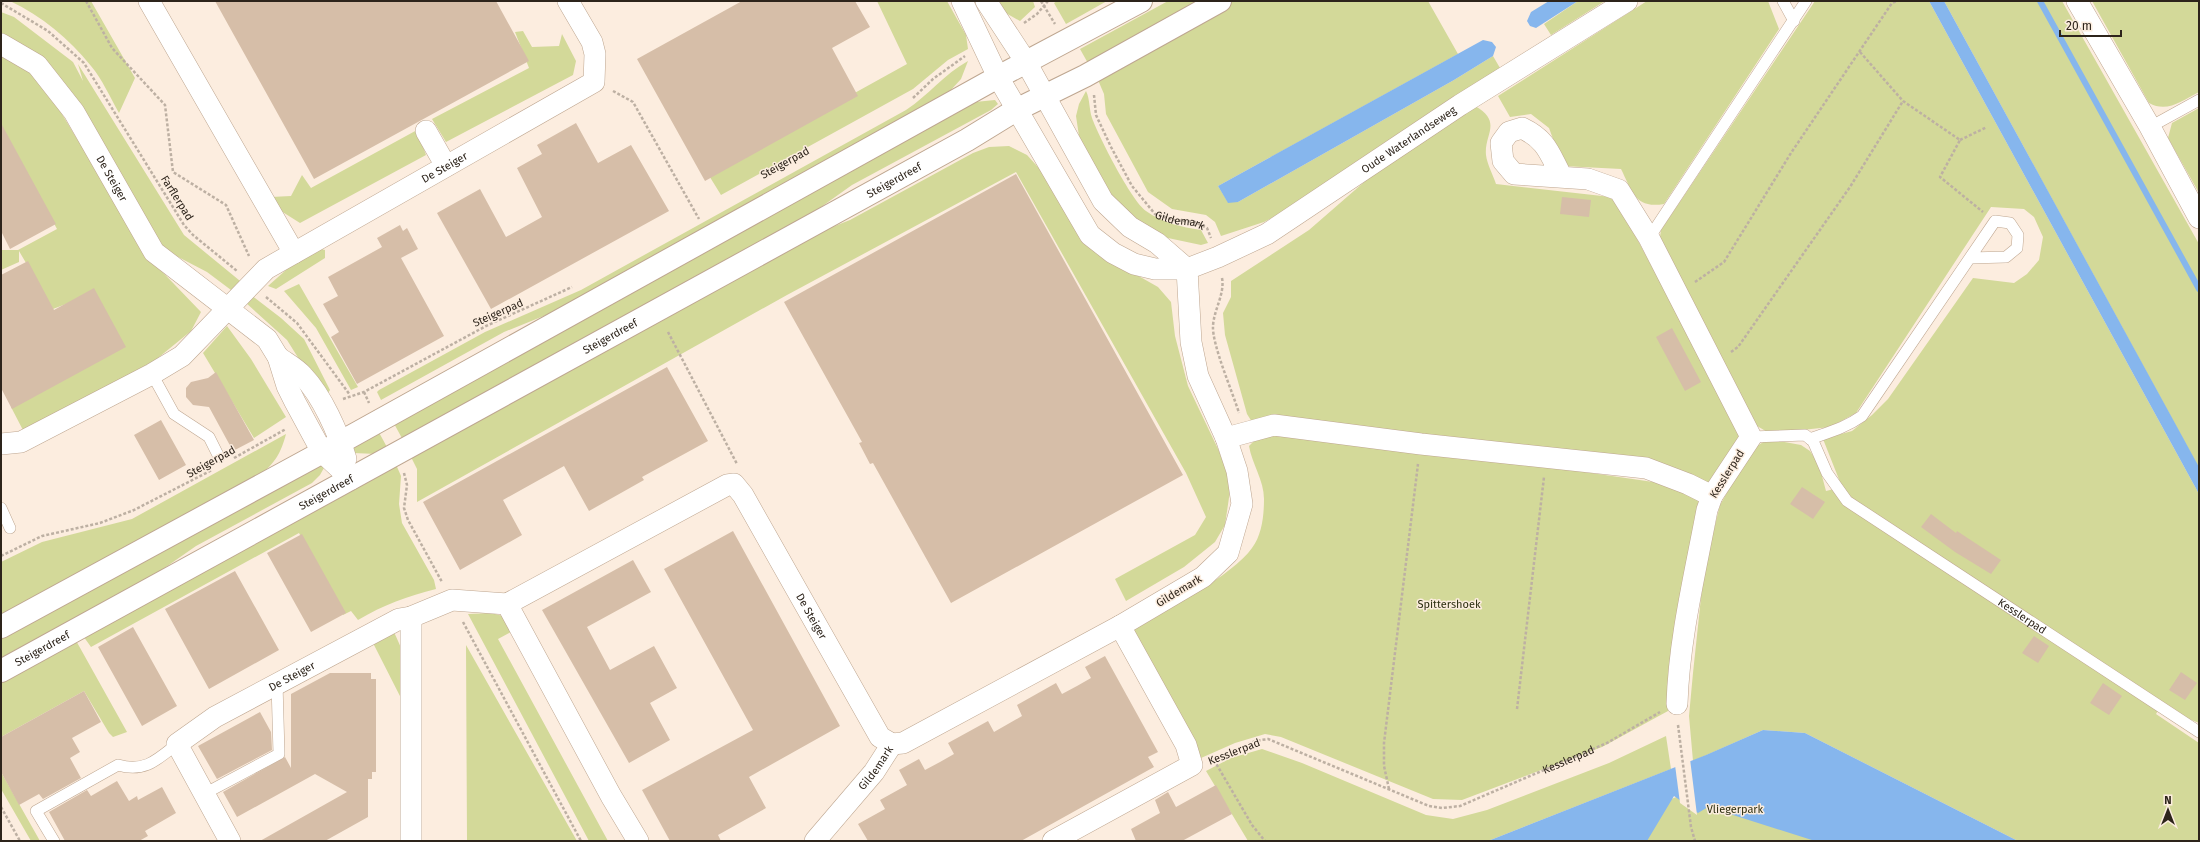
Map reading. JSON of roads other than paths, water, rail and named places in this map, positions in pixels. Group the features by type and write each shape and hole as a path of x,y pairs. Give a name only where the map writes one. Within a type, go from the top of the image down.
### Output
{"main road":[{"path":"1,627 341,442 998,77 1141,1"},
{"name":"Steigerdreef","path":"1,671 967,140 1016,110 1085,76 1220,1"}],"street":[{"path":"149,1 294,253"},
{"name":"De Steiger","path":"1,444 21,442 152,374 182,356 266,269 594,82 595,54 592,42 568,1"},
{"path":"962,1 983,47 1016,110 1090,235 1113,253 1134,264 1155,269 1187,269"},
{"path":"986,1 1026,62 1103,202 1130,227 1157,243 1187,269"},
{"name":"Oude Waterlandseweg","path":"1187,269 1218,257 1267,234 1454,109 1627,1"},
{"path":"2077,1 2150,127 2199,218"},
{"name":"De Steiger","path":"1,44 37,65 74,112 154,252 267,339 278,357 287,386 322,452 351,479"},
{"path":"426,131 446,166"},
{"path":"1562,177 1588,179 1619,190 1649,238 1715,364 1751,437"},
{"name":"Gildemark","path":"815,841 874,772 892,744 903,743 1120,626 1203,577 1228,553 1242,504 1237,471 1226,438 1198,376 1192,349 1187,269"},
{"name":"De Steiger","path":"278,357 303,375 325,408 341,442 351,479"},
{"path":"1226,438 1274,425 1421,444 1646,468 1688,484 1712,496"},
{"name":"Kesslerpad","path":"1677,704 1678,675 1683,642 1707,510 1712,496 1751,437"},
{"name":"De Steiger","path":"177,744 215,716 398,619 411,617 452,600 507,604 679,510 727,485 734,484 747,502 880,737 892,744"},
{"path":"507,604 611,796 638,841"},
{"path":"411,617 412,841"},
{"path":"1053,841 1192,765 1186,745 1120,626"},
{"path":"177,744 230,841"}],"lane":[{"path":"1783,1 1794,21"},
{"path":"1649,238 1806,1"},
{"path":"2150,127 2199,100"},
{"path":"1751,437 1806,435 1810,438 1835,431 1862,416 1994,221 2010,223 2018,235 2017,248 2006,257 1970,258"},
{"path":"152,374 174,414 209,437 218,462"},
{"name":"Kesslerpad","path":"1810,438 1827,473 1847,501 2199,732"},
{"path":"1,508 10,528"},
{"path":"204,794 279,754 277,683"},
{"name":"De Steiger","path":"54,841 36,811 118,765 131,769 150,765 177,744"}],"water":[{"path":"1549,1 1578,1 1536,28 1530,26 1527,21 1531,12"},
{"path":"1929,1 1944,1 2199,467 2199,494"},
{"path":"1483,40 1492,42 1496,47 1493,56 1454,80 1238,202 1228,203 1218,186"},
{"path":"1763,730 1805,733 2018,841 1815,841 1708,807 1698,813 1674,796 1647,841 1488,841 1706,755"}],"waterway":[{"path":"2040,1 2199,289"}],"park label":[{"name":"Spittershoek","path":"1449,604"},
{"name":"Vliegerpark","path":"1735,809"}]}
